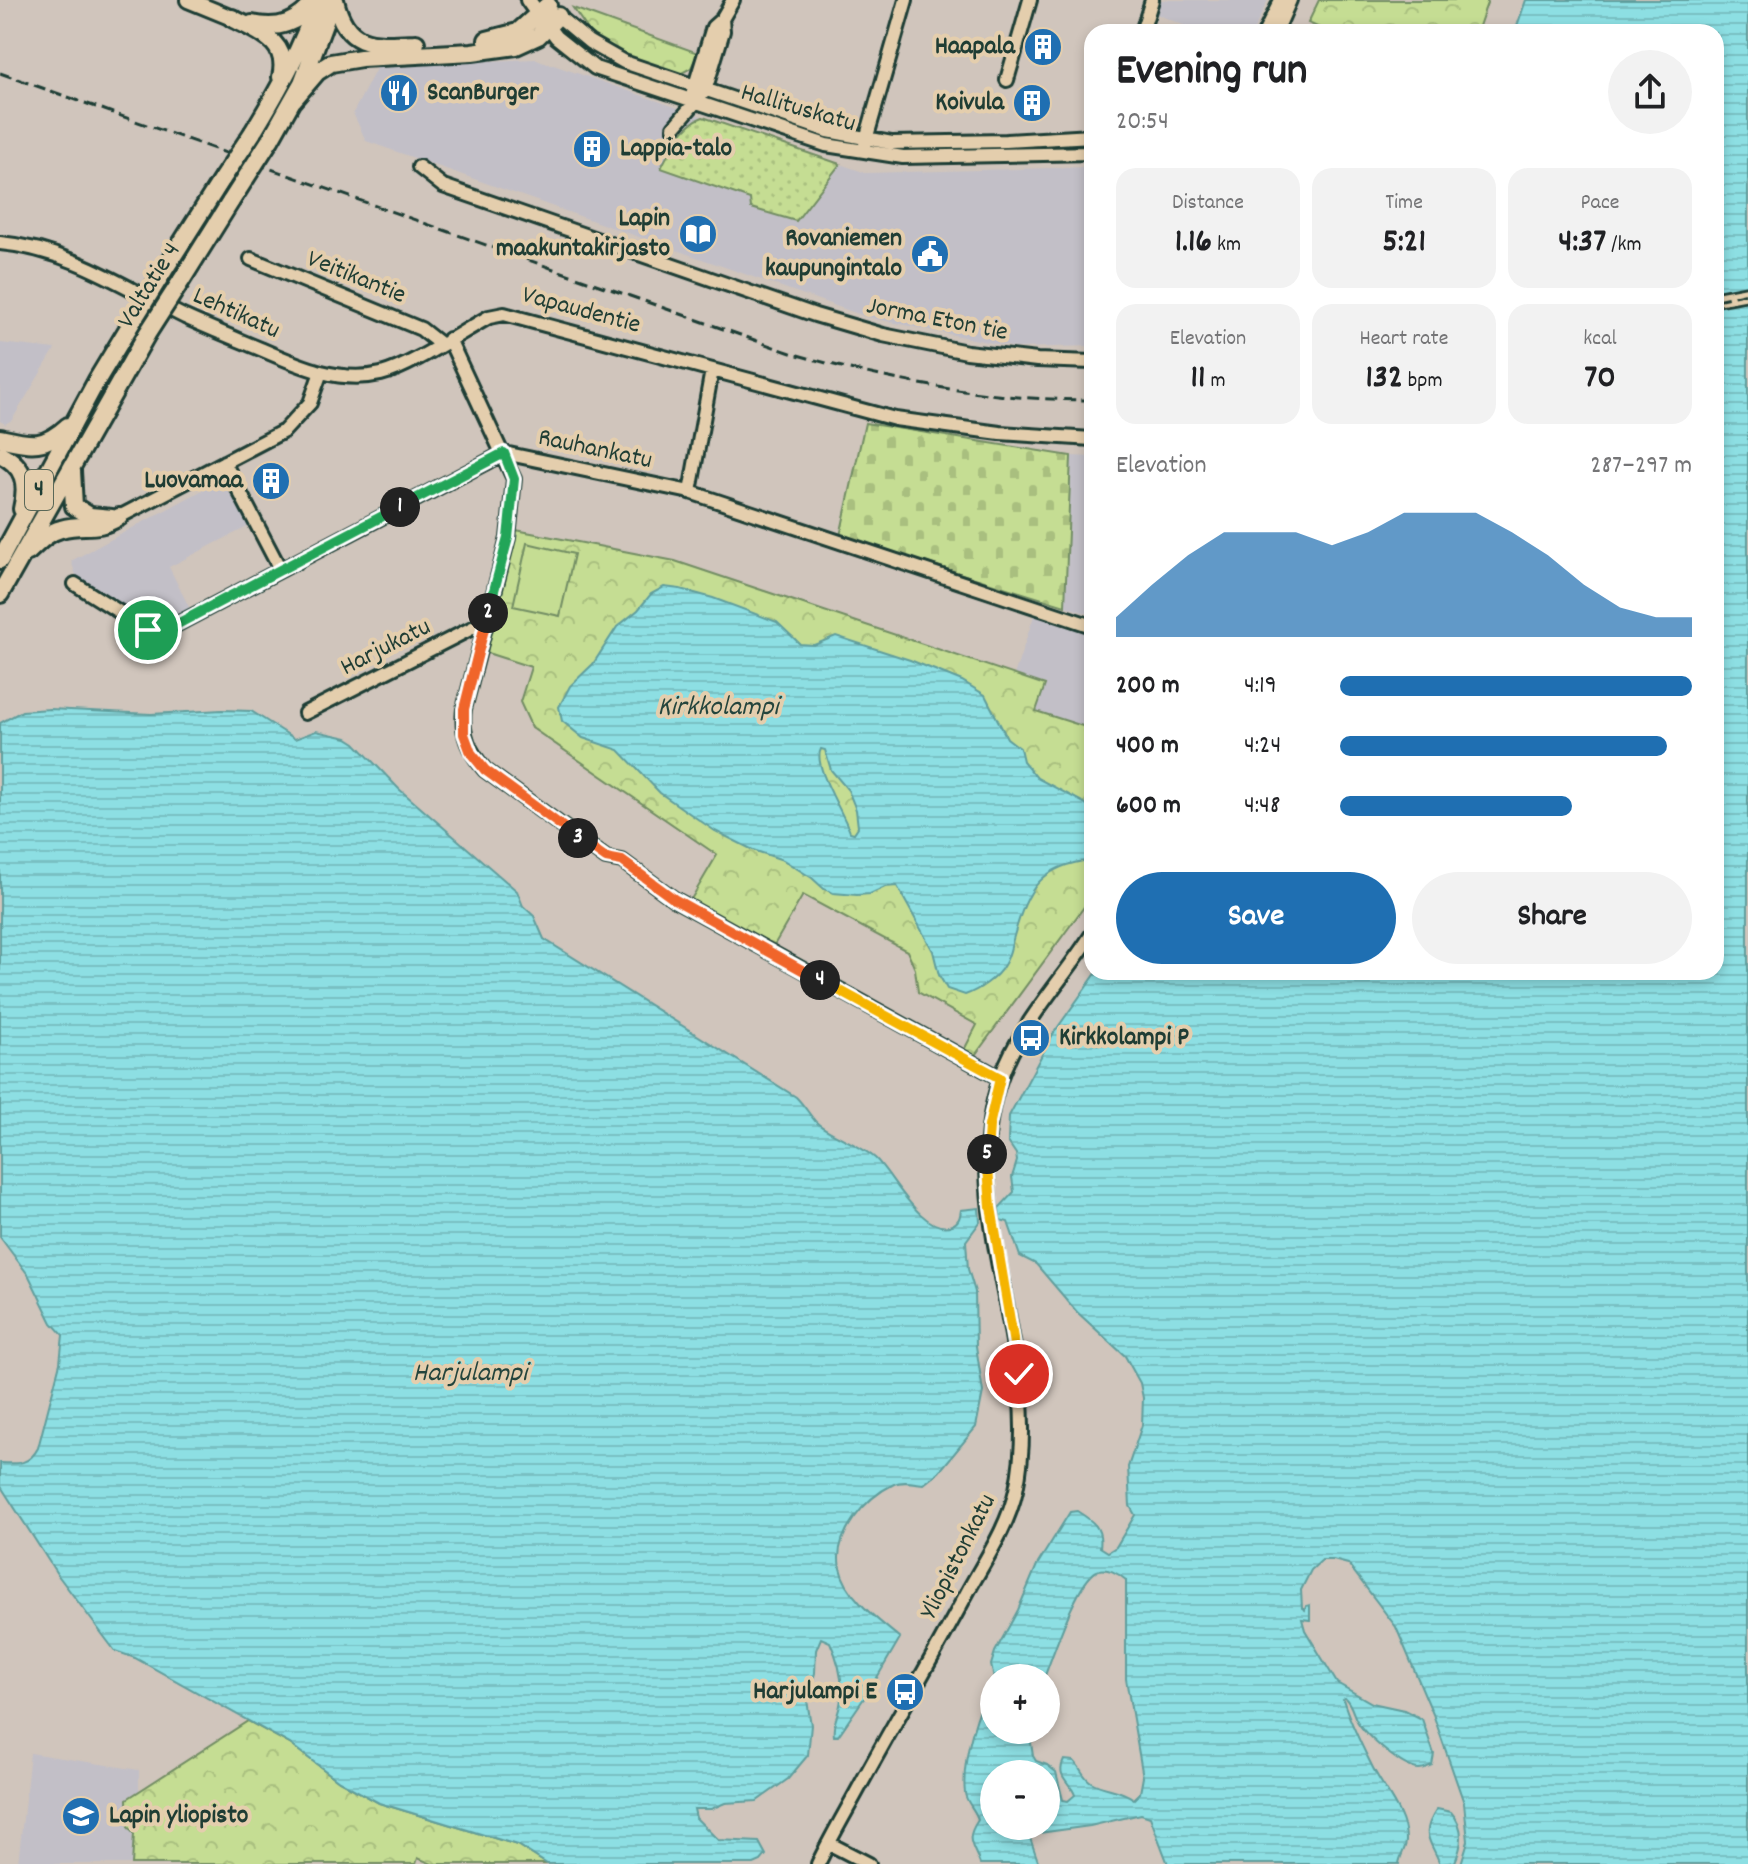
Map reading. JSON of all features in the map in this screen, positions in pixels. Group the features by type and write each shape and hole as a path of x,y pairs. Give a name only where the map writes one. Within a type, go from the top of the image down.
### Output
{"highway":[{"path":"232,18 269,27 285,25 304,15 317,0"},
{"name":"Valtatie 4","path":"0,594 16,531 75,420 129,327 276,93 303,43 317,0"},
{"path":"334,0 338,16 349,33 363,41 383,44 499,39 518,32 547,12"},
{"name":"Valtatie 4","path":"7,564 72,470 147,334 270,140 293,100 334,0"},
{"path":"293,100 317,72 331,63 504,48 525,43 547,12"},
{"path":"232,18 268,38 282,53 284,60 276,93"},
{"path":"0,438 39,444 54,438 75,420"},
{"path":"0,454 15,464 26,483 16,531"},
{"path":"72,470 74,506 87,522"},
{"path":"7,564 62,528 119,517"}],"main road":[{"path":"188,0 232,18"},
{"name":"Hallituskatu","path":"528,0 547,12"}],"street":[{"path":"674,127 694,103 723,31 728,9 714,0"},
{"path":"863,152 906,0"},
{"path":"1007,80 1030,0"},
{"path":"1144,24 1152,0"},
{"path":"1269,24 1281,0"},
{"path":"1280,24 1290,0"},
{"name":"Hallituskatu","path":"547,12 613,57 828,131 892,143 1084,136"},
{"name":"Hallituskatu","path":"547,12 575,55 595,68 826,145 903,157 1084,153"},
{"path":"988,141 997,154 1006,141"},
{"name":"Jorma Eton tie","path":"419,167 443,186 815,315 883,335 967,352 1084,362"},
{"name":"Lehtikatu","path":"0,243 30,246 67,257 187,318 292,363 321,372"},
{"name":"Veitikantie","path":"251,259 421,329 445,342"},
{"path":"1724,298 1748,293"},
{"name":"Vapaudentie","path":"321,372 352,377 382,374 489,317 504,314 895,419 1025,436 1084,439"},
{"path":"445,342 504,453 514,479 508,538 463,722 471,753 485,770 606,858 622,861 674,899 1000,1078"},
{"path":"690,492 712,370"},
{"path":"119,517 284,431 310,403 321,372"},
{"name":"Rauhankatu","path":"75,584 148,630 166,630 504,453 690,492 1084,623"},
{"path":"224,462 280,569"},
{"name":"Harjukatu","path":"305,713 486,621"},
{"name":"Yliopistonkatu","path":"818,1864 1007,1520 1016,1491 1021,1469 1022,1402 991,1207 987,1157 989,1126 1000,1078 1024,1031 1084,945"},
{"path":"830,1844 869,1864"}],"shaded area":[{"path":"1158,0 1268,0 1257,24 1181,24 1154,13"},
{"path":"536,59 866,173 1084,167 1084,346 1016,348 867,317 366,141 353,113 378,65"},
{"path":"0,343 55,349 12,420 5,424 0,421"},
{"path":"1071,456 1084,457 1084,612 1065,606"},
{"path":"225,478 251,525 169,567 192,613 166,626 149,625 78,581 71,561"},
{"path":"1035,613 1084,630 1084,726 1036,711 1014,675"},
{"name":"Lapin yliopisto","path":"30,1753 139,1770 139,1861 143,1864 18,1864"}],"green space":[{"path":"1319,0 1488,0 1480,24 1308,23"},
{"path":"573,8 698,53 691,68 680,74 615,52 593,37"},
{"path":"703,117 840,164 796,221 751,208 750,199 661,168 684,131"},
{"path":"865,423 1071,456 1065,606 840,536"},
{"name":"Kirkkolampi","path":"516,530 675,561 1045,685 1036,711 1084,726 1084,907 973,1058 963,1052 977,1025 918,992 915,969 907,951 803,895 773,947 690,901 717,855 532,728 520,702 531,667 484,652"},
{"path":"527,543 574,554 560,616 513,606"},
{"path":"248,1721 290,1744 339,1781 379,1803 517,1845 547,1864 432,1864 418,1858 416,1864 132,1864 134,1834 128,1827 127,1799"}],"water":[{"path":"1526,0 1748,0 1748,1864 1461,1864 1468,1841 1464,1803 1433,1714 1396,1627 1348,1564 1333,1560 1322,1560 1311,1570 1301,1590 1302,1608 1305,1610 1310,1605 1310,1620 1302,1619 1305,1630 1337,1683 1372,1703 1404,1710 1422,1719 1434,1754 1432,1765 1412,1768 1368,1734 1357,1721 1351,1706 1343,1699 1361,1743 1403,1822 1406,1844 1399,1864 1168,1864 1150,1817 1141,1814 1060,1830 1060,1788 1063,1800 1068,1801 1075,1795 1062,1775 1064,1760 1074,1761 1091,1782 1134,1799 1140,1793 1143,1777 1126,1679 1126,1580 1104,1569 1089,1578 1066,1620 1049,1664 991,1664 1037,1565 1070,1512 1077,1511 1092,1522 1100,1535 1100,1547 1108,1552 1116,1547 1135,1515 1130,1506 1128,1467 1142,1425 1143,1398 1140,1383 1125,1356 1077,1312 1036,1264 1020,1256 1008,1222 1000,1220 999,1208 1014,1192 1012,1177 1017,1161 1008,1142 1009,1116 1053,1034 1091,980 1724,980 1724,24 1518,24"},
{"name":"Kirkkolampi","path":"664,587 680,589 777,622 800,644 814,645 836,636 962,681 985,695 1007,738 1020,748 1023,761 1037,778 1084,803 1084,861 1060,868 1038,883 1024,905 1006,962 992,979 965,995 947,989 939,975 933,951 897,886 857,895 824,889 783,860 753,850 715,831 660,793 619,750 583,738 562,721 559,707 570,686 593,664 617,627 638,610 651,594","holes":["821,749 825,750 831,770 848,790 856,810 858,827 854,833 850,832 824,777 819,756"]},
{"name":"Harjulampi","path":"50,709 151,714 251,711 295,739 316,731 347,738 399,789 517,891 523,906 534,916 544,939 796,1097 821,1126 875,1158 919,1213 930,1222 941,1226 952,1225 959,1219 961,1210 979,1208 980,1222 966,1241 968,1269 975,1292 976,1346 983,1392 976,1427 939,1472 924,1484 897,1483 872,1498 854,1519 841,1543 840,1568 849,1589 864,1607 900,1638 871,1688 838,1736 834,1736 841,1681 830,1642 821,1638 807,1700 811,1725 808,1755 788,1779 757,1801 694,1809 696,1818 718,1840 759,1842 766,1855 761,1861 754,1864 547,1864 517,1845 379,1803 339,1781 290,1744 135,1658 115,1651 57,1574 0,1485 0,1463 22,1462 31,1458 38,1448 60,1363 63,1335 52,1323 29,1276 0,1237 0,723 22,711"},
{"path":"980,1710 980,1744 1031,1744 1035,1760 980,1760 980,1840 1031,1840 1039,1864 980,1864 971,1838 978,1820 966,1797 964,1780 972,1734"},
{"path":"1437,1809 1451,1812 1458,1823 1461,1842 1455,1862 1440,1864 1428,1838 1429,1826"}],"railway":[{"path":"0,73 791,353 902,381 1016,397 1084,400"},
{"path":"1724,298 1748,293"}],"place":[{"name":"Haapala","path":"1043,47"},
{"name":"ScanBurger","path":"399,93"},
{"name":"Koivula","path":"1032,103"},
{"name":"Lappia-talo","path":"592,149"},
{"name":"Lapin maakuntakirjasto","path":"698,234"},
{"name":"Rovaniemen kaupungintalo","path":"930,254"},
{"name":"Luovamaa","path":"271,481"},
{"name":"Kirkkolampi P","path":"1031,1038"},
{"name":"Harjulampi E","path":"905,1692"},
{"name":"Lapin yliopisto","path":"81,1816"}],"route":[{"path":"148,630 166,630 504,453 514,479 508,538 464,709 464,734 471,753 485,770 606,858 622,861 674,899 1000,1078 989,1126 987,1157 997,1245 1019,1374"}]}
